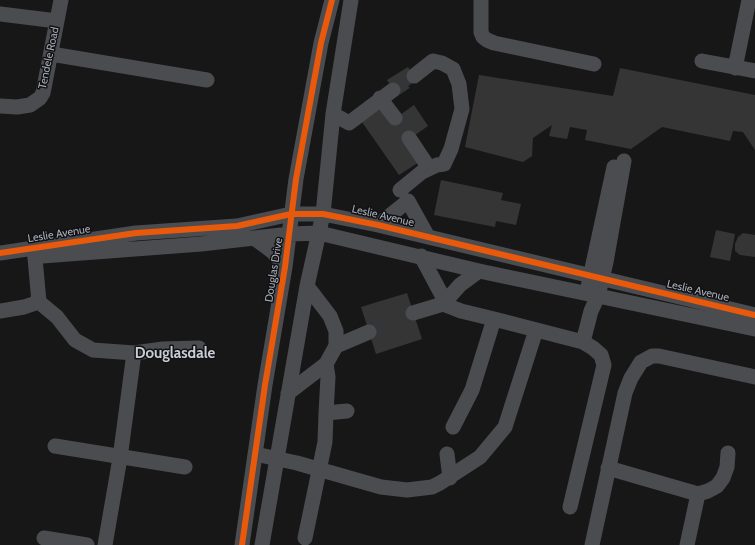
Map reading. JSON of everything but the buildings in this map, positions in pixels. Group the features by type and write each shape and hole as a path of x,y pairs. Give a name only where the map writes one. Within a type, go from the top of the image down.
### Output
{"street":[{"name":"Tendele Road","path":"0,106 25,107 40,98 46,83 61,0"},
{"name":"Douglas Drive","path":"242,545 290,234 291,214 305,124 321,43 332,0"},
{"path":"262,545 307,286 323,214 333,114 351,0"},
{"path":"482,0 481,32 483,37 487,40 494,44 594,64"},
{"path":"735,68 749,0"},
{"path":"0,14 57,21"},
{"path":"51,54 207,80"},
{"path":"400,190 429,168 444,164 451,149 462,109 459,84 453,69 437,61 429,63 414,76"},
{"path":"702,61 755,72"},
{"path":"333,114 349,123 380,98 393,90"},
{"path":"380,98 395,118"},
{"path":"409,138 429,168"},
{"path":"583,342 591,311 596,278 613,234 620,161"},
{"path":"378,225 408,201 428,237"},
{"name":"Leslie Avenue","path":"35,252 142,233 253,224 291,214 323,214 378,225 755,316"},
{"name":"Leslie Avenue","path":"6,253 202,244 290,234 319,233 479,271 755,329"},
{"path":"254,238 273,252 285,267"},
{"path":"35,252 39,302 57,317 75,340 83,346 100,352 134,353 163,349 199,348"},
{"path":"421,256 444,302 460,312 494,319 583,342 601,355 604,365 570,507"},
{"path":"413,313 444,302 460,285 479,271"},
{"path":"288,393 326,364 333,355 336,346 336,331 330,316 307,286"},
{"path":"0,311 24,307 39,302"},
{"path":"453,427 472,390 494,319"},
{"path":"255,454 318,469 381,487 407,490 432,487 450,478 480,457 504,427 536,330"},
{"path":"336,346 369,332"},
{"path":"106,545 120,458 134,353"},
{"path":"592,545 625,393 641,362 646,359 659,356 755,377"},
{"path":"305,538 324,442 328,376 326,364"},
{"path":"326,413 347,411"},
{"path":"55,446 120,458 185,467"},
{"path":"608,468 698,494 708,491 716,486 723,478 727,467 728,453"},
{"path":"447,454 450,478"},
{"path":"687,545 698,494"},
{"path":"44,538 87,545"}],"tunnel":[{"path":"393,90 414,76"},
{"path":"395,118 409,138"},
{"path":"369,332 413,313"}],"cycle path":[{"path":"242,545 265,385 285,267 296,179 321,43 332,0"},
{"path":"0,253 136,233 237,226 291,214 323,214 378,225 755,315"}],"district":[{"name":"Douglasdale","path":"175,354"}]}
